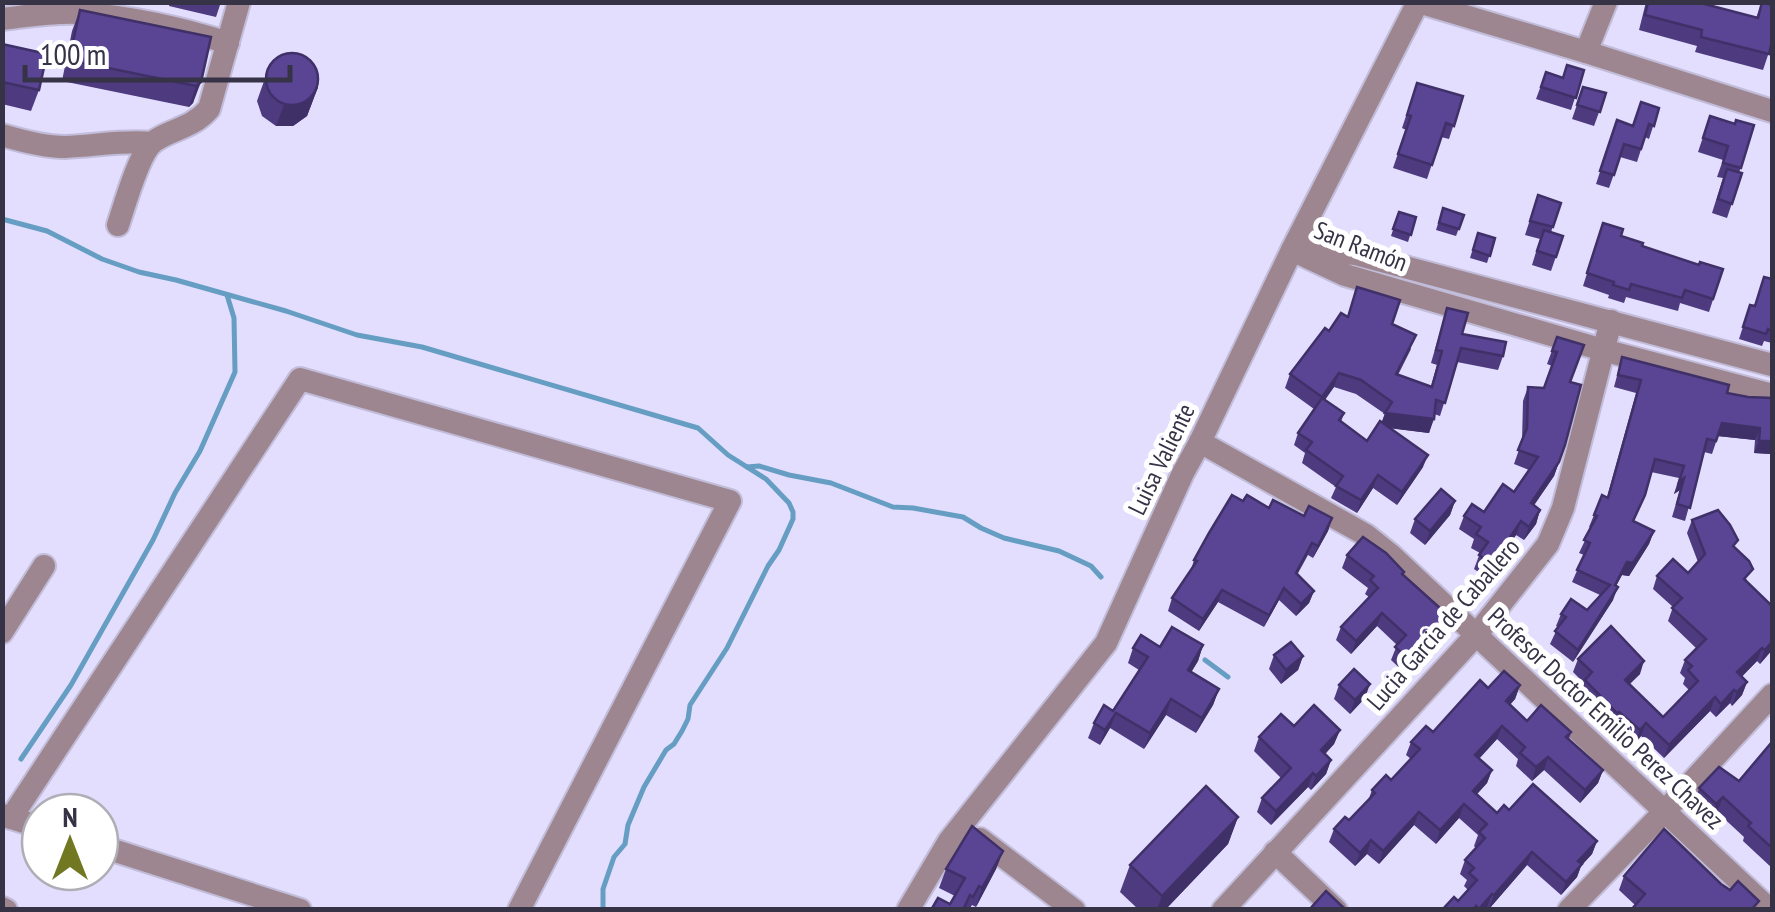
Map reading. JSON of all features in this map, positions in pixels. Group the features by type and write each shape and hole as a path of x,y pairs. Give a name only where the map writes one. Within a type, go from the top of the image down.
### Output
{"street":[{"path":"118,225 143,155 152,143 199,120 209,109 240,2"},
{"path":"1418,2 1772,111"},
{"name":"Luisa Valiente","path":"908,910 948,841 1106,643 1182,473 1418,2"},
{"path":"1586,52 1606,2"},
{"path":"2,19 79,13 193,32 228,43"},
{"path":"2,134 61,147 128,140 152,143"},
{"name":"San Ramón","path":"1292,250 1356,254 1772,365"},
{"name":"San Ramón","path":"1292,250 1346,275 1772,395"},
{"name":"Lucia Garcia de Caballero","path":"1223,910 1476,634 1548,544 1562,508 1611,322"},
{"path":"7,817 300,379 730,501 518,910"},
{"name":"Profesor Doctor Emilio Perez Chavez","path":"1200,442 1366,534 1770,910"},
{"path":"2,632 44,566"},
{"path":"1569,910 1772,694"},
{"path":"962,824 1074,910"},
{"path":"120,852 300,910"},
{"path":"1275,852 1336,910"}],"building":[{"path":"1648,2 1697,2 1758,18 1762,2 1772,5 1769,54 1701,37 1702,30 1645,15"},
{"path":"80,10 211,37 201,82 196,86 69,60"},
{"path":"2,44 47,54 39,90 2,82"},
{"path":"292,53 311,60 318,79 311,98 292,105 273,98 266,79 273,60"},
{"path":"1567,65 1584,70 1576,98 1541,87 1546,72 1563,78"},
{"path":"1417,83 1463,96 1454,126 1446,123 1432,165 1398,154"},
{"path":"1583,87 1606,93 1600,112 1577,105"},
{"path":"1641,102 1659,108 1641,149 1624,144 1614,175 1600,171 1617,120 1633,126"},
{"path":"1710,116 1754,125 1741,168 1723,163 1728,146 1703,138"},
{"path":"1727,169 1742,173 1732,204 1718,199"},
{"path":"1538,195 1561,203 1553,227 1530,221"},
{"path":"1443,208 1464,215 1459,229 1439,223"},
{"path":"1399,212 1416,217 1411,235 1393,229"},
{"path":"1603,223 1623,229 1621,236 1643,243 1642,246 1723,269 1713,299 1685,290 1682,298 1631,284 1629,290 1587,273"},
{"path":"1544,230 1563,236 1556,257 1537,251"},
{"path":"1478,233 1495,238 1490,256 1473,250"},
{"path":"1764,277 1772,279 1772,331 1768,329 1766,334 1743,327"},
{"path":"1357,287 1400,300 1392,324 1416,335 1396,374 1432,387 1442,351 1436,350 1447,308 1468,313 1462,334 1506,342 1503,356 1461,348 1445,403 1436,400 1434,419 1385,413 1392,402 1361,380 1339,373 1322,397 1290,374 1325,328 1329,331 1341,313 1348,317"},
{"path":"1557,337 1584,345 1570,382 1581,385 1565,445 1559,462 1531,503 1540,510 1529,527 1521,521 1492,564 1479,555 1488,542 1476,534 1481,527 1464,516 1472,504 1484,512 1503,484 1514,492 1538,457 1518,450 1527,428 1528,387 1544,388 1557,352 1552,351"},
{"path":"1622,357 1729,385 1727,393 1772,398 1772,441 1759,441 1760,428 1722,423 1716,441 1707,439 1690,508 1677,504 1684,466 1655,459 1633,521 1654,531 1633,563 1627,562 1615,585 1618,587 1578,650 1555,631 1566,617 1561,614 1571,599 1587,610 1610,585 1577,570 1590,543 1584,540 1597,516 1594,515 1602,495 1608,498 1641,380 1618,375"},
{"path":"1322,398 1344,413 1339,420 1367,441 1380,421 1428,455 1402,492 1378,475 1361,500 1336,486 1343,476 1306,450 1312,442 1298,433"},
{"path":"1441,489 1455,501 1430,531 1415,519"},
{"path":"1232,495 1243,501 1247,495 1269,508 1273,500 1304,516 1309,506 1332,518 1318,546 1312,543 1296,573 1314,591 1301,604 1284,588 1269,615 1222,590 1203,619 1172,598"},
{"path":"1718,510 1738,540 1733,546 1753,569 1744,579 1772,606 1772,642 1737,672 1747,682 1737,692 1734,690 1721,704 1715,697 1669,745 1646,723 1640,730 1617,713 1585,680 1592,672 1578,659 1611,626 1644,661 1625,680 1663,717 1698,681 1685,660 1706,639 1672,608 1682,598 1657,576 1673,559 1688,573 1705,554 1692,520"},
{"path":"1363,537 1386,553 1402,574 1451,618 1414,664 1395,647 1406,635 1382,613 1356,641 1341,627 1378,588 1370,580 1374,576 1347,555"},
{"path":"1172,627 1203,645 1188,670 1219,689 1202,718 1171,699 1150,733 1116,713 1105,730 1094,723 1104,705 1113,711 1148,657 1133,648 1141,635 1160,647"},
{"path":"1291,642 1303,656 1286,670 1274,655"},
{"path":"1354,669 1370,684 1355,700 1339,685"},
{"path":"1504,671 1520,685 1506,701 1527,721 1541,705 1571,732 1566,737 1603,770 1585,790 1548,757 1536,767 1520,753 1525,747 1502,726 1475,755 1492,770 1473,791 1497,813 1504,805 1509,810 1533,784 1597,841 1578,861 1582,864 1566,882 1532,852 1479,909 1476,906 1473,910 1442,910 1454,897 1458,901 1477,880 1469,873 1474,868 1465,860 1485,838 1479,832 1487,824 1464,804 1440,830 1419,812 1383,851 1371,840 1360,853 1334,829 1345,817 1349,820 1375,793 1372,790 1386,775 1391,780 1420,749 1411,742 1426,726 1433,732 1480,680 1488,688"},
{"path":"1314,705 1340,730 1321,750 1331,760 1276,811 1262,798 1291,768 1259,737 1281,714 1294,726"},
{"path":"1772,742 1772,848 1723,797 1716,804 1699,788 1719,767 1739,781"},
{"path":"1206,786 1238,817 1162,896 1130,865"},
{"path":"972,826 1003,851 982,888 979,886 973,897 970,895 963,910 931,910 938,898 950,904 965,878 946,869"},
{"path":"1664,829 1721,884 1730,890 1738,881 1759,901 1751,910 1631,910 1645,894 1624,876"},
{"path":"1326,891 1346,910 1309,910"}],"waterway":[{"path":"2,219 47,231 102,259 139,272 286,311 357,335 422,347 698,428 728,455 766,479 789,503 793,519 779,550 727,648 690,705 682,731 644,787 628,825 625,844 614,857 603,889 603,910"},
{"path":"21,759 71,685 200,451 235,372 234,318 227,295"},
{"path":"747,467 759,466 831,483 893,507 963,517 1004,538 1059,551 1091,566 1101,577"},
{"path":"1205,660 1228,677"}]}
